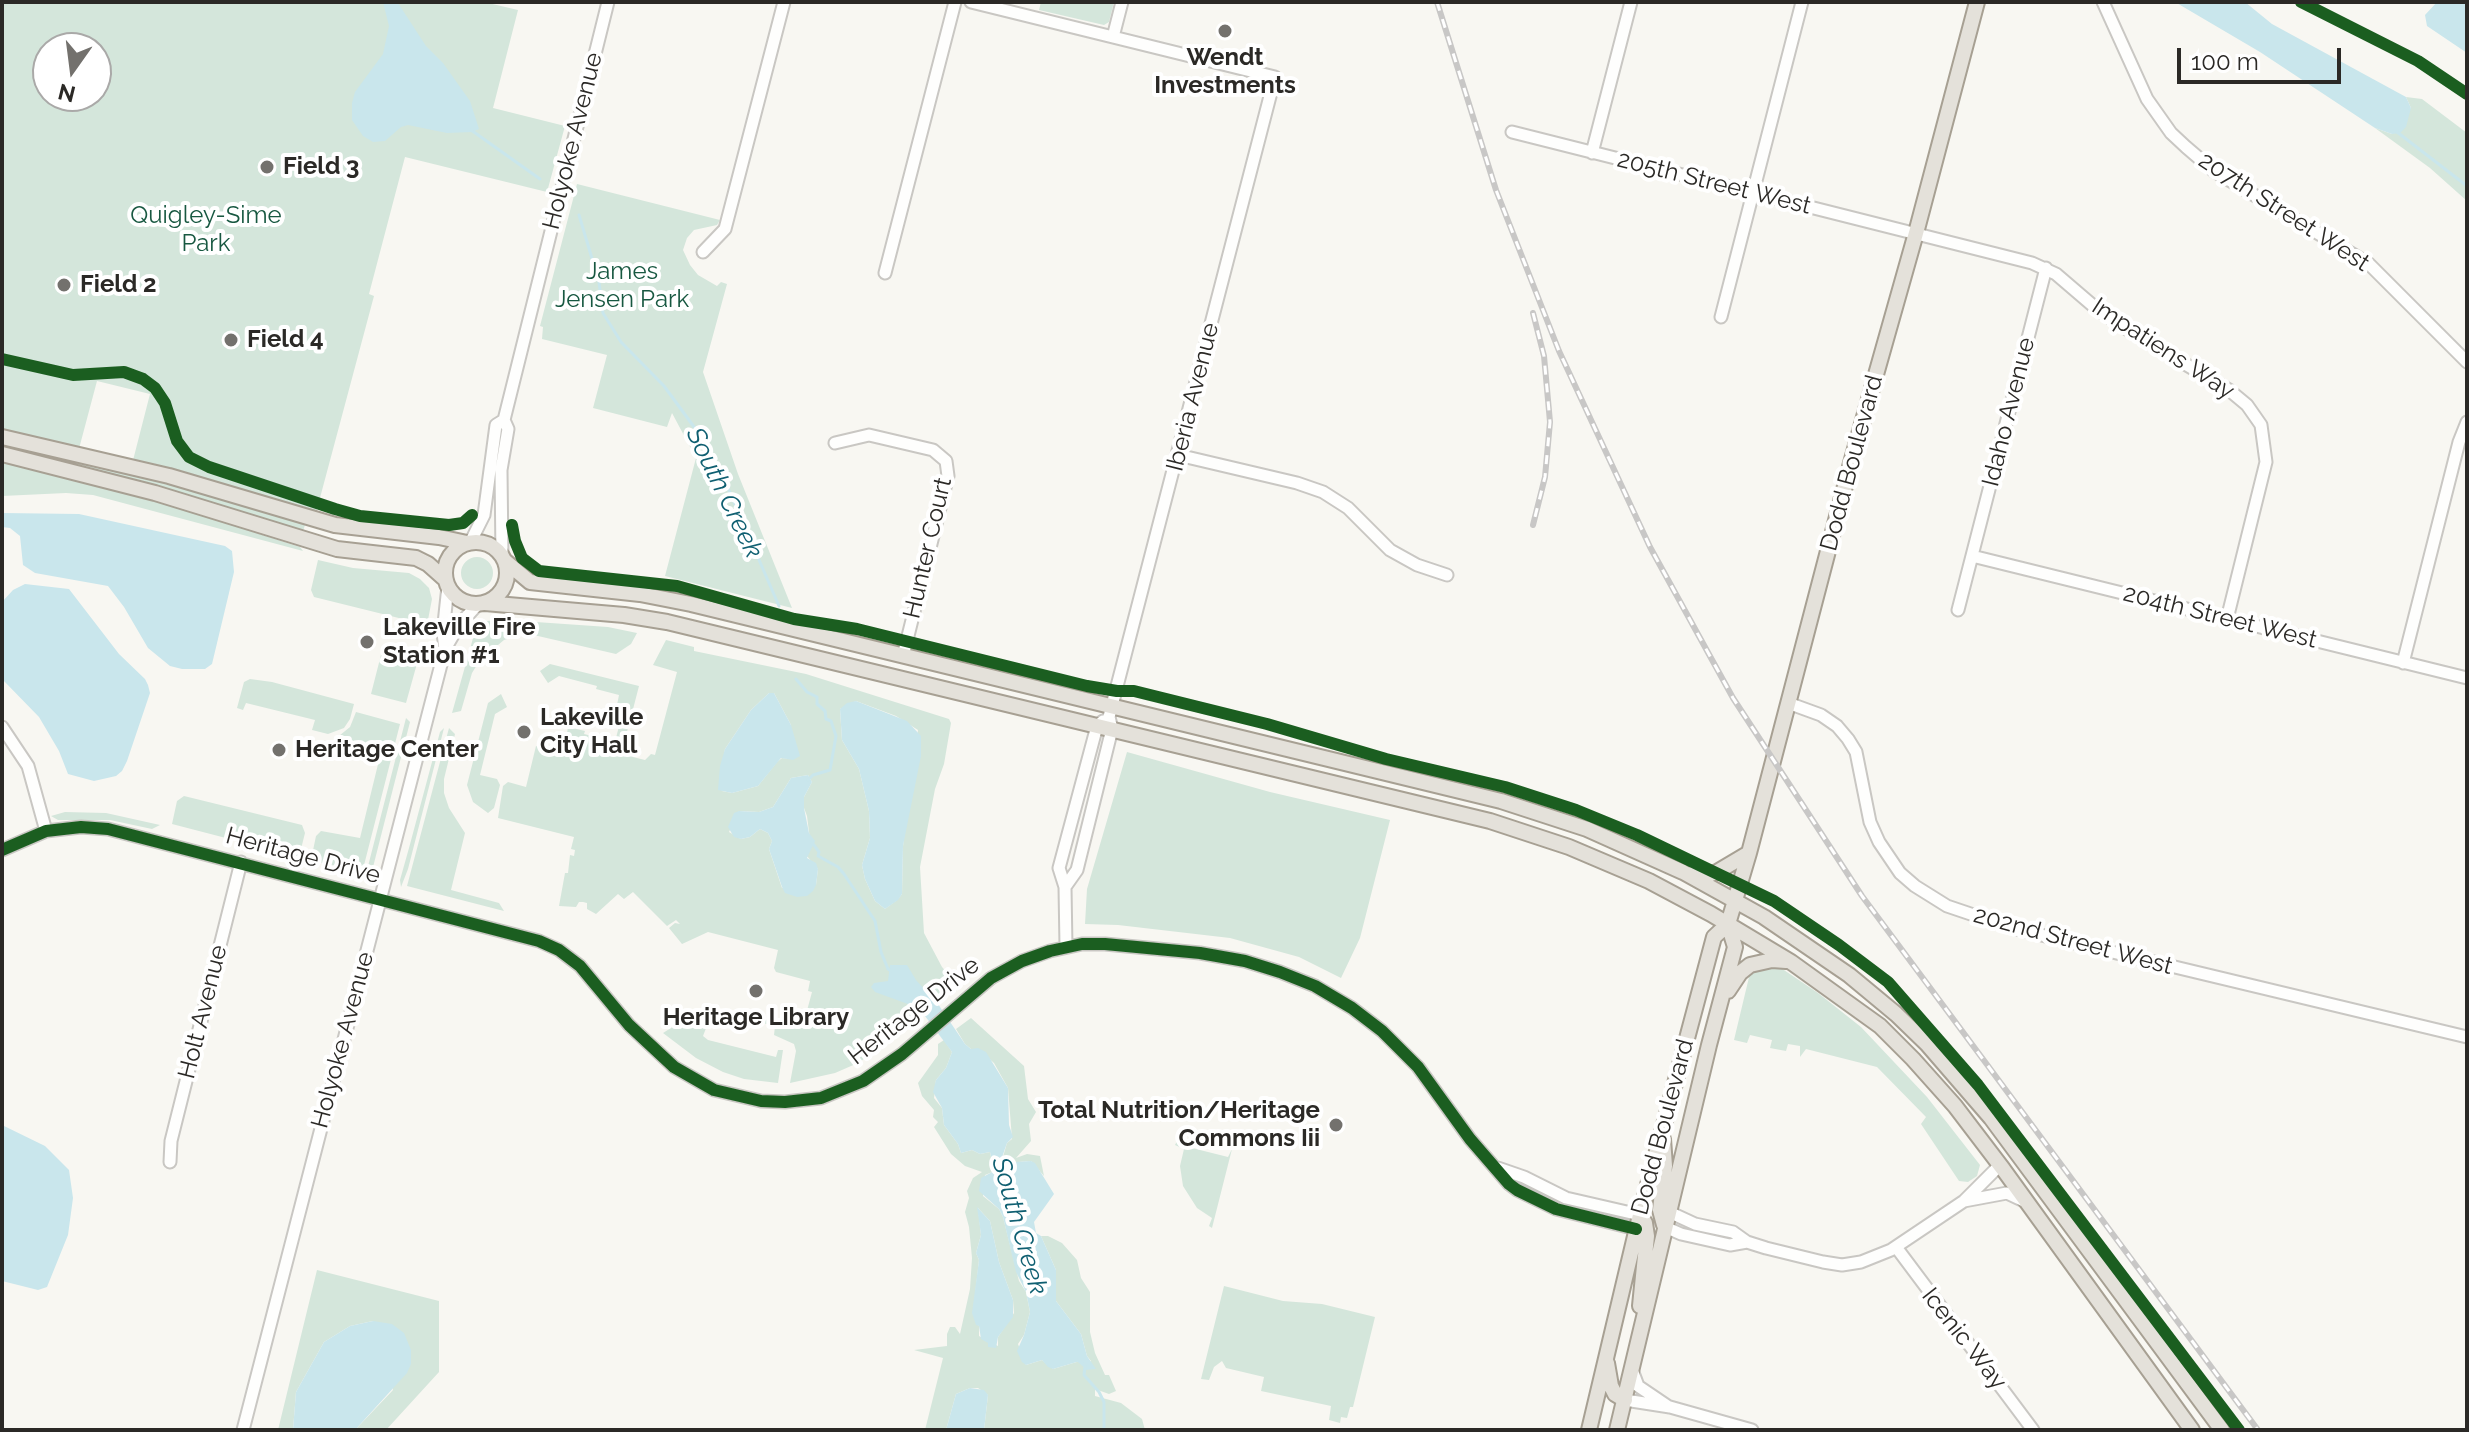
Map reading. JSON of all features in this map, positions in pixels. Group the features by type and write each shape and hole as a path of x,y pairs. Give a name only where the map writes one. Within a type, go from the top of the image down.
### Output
{"main road":[{"name":"Dodd Boulevard","path":"1589,1430 1638,1222 1714,937 1728,924 1749,853 1851,463 1977,2"},
{"path":"2,437 169,476 335,525 485,543 530,582 658,597 903,656 1108,719 1490,821 1537,835 1625,870 1728,924 1791,962 1880,1026 1955,1106 2192,1430"},
{"path":"2,454 155,493 337,549 416,558 428,564 460,599 610,613 667,622 1501,801 1597,833 1735,899 1849,975 1896,1014 1958,1078 1991,1118 2222,1430"},
{"path":"447,583 449,558 468,543"},
{"path":"481,603 496,597 504,586 507,574 504,559"},
{"path":"1683,872 1704,876 1712,874 1749,853"},
{"name":"Dodd Boulevard","path":"1617,1430 1735,947 1728,924"},
{"path":"1720,1005 1745,968 1772,960 1791,962"},
{"path":"1663,1127 1665,1166 1660,1210 1665,1227"},
{"path":"2000,1165 2016,1165 2050,1199"},
{"path":"1638,1222 1645,1223 1647,1236 1639,1301 1641,1331"},
{"path":"1607,1350 1611,1386 1615,1394 1625,1400"}],"street":[{"name":"Holyoke Avenue","path":"504,559 501,470 508,429 504,420 608,2"},
{"path":"703,252 725,229 784,2"},
{"path":"885,273 955,2"},
{"path":"971,2 1113,37 1122,2"},
{"path":"1592,153 1631,2"},
{"path":"1721,317 1802,2"},
{"name":"207th Street West","path":"2103,2 2147,99 2171,133 2223,177 2369,264 2467,362"},
{"name":"Iberia Avenue","path":"1065,887 1077,870 1108,719 1275,77 1113,37"},
{"name":"205th Street West","path":"1512,132 1916,233"},
{"name":"Impatiens Way","path":"1916,233 2046,268 2117,323 2229,390 2247,405 2261,425 2266,462 2227,619"},
{"name":"Idaho Avenue","path":"1958,610 2046,268"},
{"name":"Holyoke Avenue","path":"468,543 484,515 496,425 504,420"},
{"path":"2403,663 2459,442 2467,422"},
{"name":"Hunter Court","path":"835,443 869,435 933,450 946,461 948,476 903,656"},
{"path":"1178,455 1323,492 1348,508 1390,550 1417,565 1447,575"},
{"name":"204th Street West","path":"1972,556 2467,678"},
{"name":"Holyoke Avenue","path":"445,649 443,633 447,583"},
{"name":"Holyoke Avenue","path":"243,1430 445,649 459,625 481,603"},
{"name":"202nd Street West","path":"1788,703 1821,715 1837,726 1848,739 1856,752 1870,822 1879,842 1900,873 1947,906 2012,928 2467,1037"},
{"name":"Iberia Avenue","path":"1066,947 1065,887 1059,868 1108,719"},
{"path":"2,727 28,766 46,831"},
{"name":"Heritage Drive","path":"2,850 46,831 81,827 108,829 528,938 559,950 591,976 629,1025 662,1058 687,1076 727,1094 777,1102 821,1098 871,1076 957,1005 1008,968 1039,955 1066,947 1105,944 1214,955 1271,968 1324,991 1372,1022 1409,1057 1470,1139 1497,1168 1524,1177 1566,1198 1638,1222"},
{"name":"Holt Avenue","path":"170,1162 171,1141 241,862"},
{"path":"1669,1212 1695,1224 1733,1232 1747,1242 1842,1265 1861,1262 1896,1247 1964,1201 2000,1165"},
{"path":"1964,1201 2007,1193 2016,1195 2029,1205"},
{"path":"1665,1227 1681,1234 1730,1245 1747,1242"},
{"name":"Icenic Way","path":"1896,1247 2033,1430"},
{"path":"1632,1370 1638,1386 1670,1407"},
{"path":"1625,1400 1670,1407 1752,1430"}],"green space":[{"name":"Quigley-Sime Park","path":"2,2 484,2 518,10 493,108 565,126 547,192 405,157 369,294 374,296 313,524 274,514 305,525 303,531 166,489 53,461 54,457 2,444","holes":["97,381 150,394 130,472 76,460"]},
{"path":"1041,2 1114,2 1109,22 1104,25 1039,10"},
{"path":"2406,97 2422,99 2467,133 2467,201 2430,168 2375,128 2392,134 2411,108"},
{"name":"James Jensen Park","path":"577,184 720,220 717,225 694,230 683,250 698,275 717,286 721,282 727,284 703,372 738,474 792,608 665,576 696,458 672,413 667,427 593,408 607,355 542,339 543,327 540,326"},
{"path":"2,461 132,493 300,547 303,551 93,495 2,496"},
{"path":"477,557 488,562 493,573 488,584 477,589 466,584 461,573 466,562"},
{"path":"318,560 353,568 409,573 420,579 429,588 432,599 427,625 314,597 311,590"},
{"path":"487,621 608,627 637,633 631,644 616,654 538,636 520,635 504,640 480,660 472,673 461,711 452,713 475,631"},
{"path":"666,640 694,647 694,651 806,674 949,719 951,723 944,764 935,789 920,867 924,933 942,967 958,985 902,1033 858,1063 835,1073 790,1083 796,1051 794,1044 774,1035 775,1026 746,1019 743,1025 735,1022 737,1012 798,1028 801,1017 805,1018 812,992 808,991 810,981 776,972 778,950 708,932 682,944 669,928 675,923 680,924 676,920 667,926 633,892 624,899 618,894 596,914 587,909 587,903 583,902 576,907 559,906 570,855 574,856 575,850 571,849 574,837 498,818 503,786 508,782 526,787 536,746 546,750 558,748 566,740 568,727 585,731 584,734 592,736 591,740 614,746 620,722 624,718 630,720 623,747 631,749 633,757 645,760 651,754 655,755 677,672 653,665","holes":["769,693 774,693 791,725 789,759 782,758 777,762 758,786 732,793 722,791 720,782 725,749 751,710","856,701 896,716 918,730 903,846 902,894 885,909 875,901 865,879 862,865 870,838 869,811 859,769 842,740 840,709","808,775 812,782 804,797 811,848 806,855 818,869 816,885 782,888 769,849 772,841 768,833 760,829 750,837 741,839 729,832 739,811 759,812 773,807 791,778"]},
{"path":"382,651 418,660 406,703 371,694"},
{"path":"550,664 639,686 631,717 624,715 617,705 619,695 559,676 548,683 540,671"},
{"path":"250,679 354,704 350,719 344,728 328,734 312,730 315,720 246,703 243,710 237,708 244,682"},
{"path":"501,694 507,707 495,714 480,775 497,779 500,785 494,808 488,813 473,802 467,785 488,703"},
{"path":"356,712 400,724 362,873 311,860 316,836 321,831 360,838 381,752 334,740 350,727"},
{"path":"406,718 410,722 371,875 366,874"},
{"path":"444,728 401,887 400,880 440,732"},
{"path":"449,728 455,734 444,779 444,793 449,808 465,833 451,890 499,903 504,911 407,886"},
{"path":"1127,752 1270,792 1390,820 1360,938 1341,978 1299,957 1230,938 1085,924 1087,889"},
{"path":"184,796 302,825 305,833 299,857 172,824 177,801"},
{"path":"65,812 106,813 160,825 152,829 110,820 58,820 51,816"},
{"path":"1778,966 1861,1027 1927,1097 1980,1165 1977,1176 1968,1182 1959,1181 1921,1124 1926,1117 1877,1067 1806,1049 1800,1057 1800,1046 1788,1044 1786,1051 1770,1048 1772,1040 1750,1035 1747,1043 1734,1040 1750,973"},
{"path":"710,1018 703,1036 708,1040 776,1057 778,1050 783,1050 778,1083 744,1079 723,1072 696,1058 663,1033 682,1021 688,1024"},
{"path":"971,1018 1024,1066 1028,1099 1036,1112 1029,1124 1031,1141 1016,1158 1027,1154 1040,1156 1044,1176 1031,1161 1005,1163 1002,1160 1007,1143 1012,1139 1008,1088 994,1063 978,1049 971,1049 965,1044 956,1029"},
{"path":"944,1040 952,1052 946,1068 936,1080 934,1098 942,1108 944,1125 961,1153 972,1150 980,1154 990,1152 992,1162 998,1164 995,1171 985,1175 983,1196 999,1209 1003,1217 1019,1281 1026,1292 1030,1312 1024,1335 1018,1344 1026,1365 1042,1360 1053,1369 1080,1361 1085,1366 1091,1361 1081,1334 1056,1301 1056,1270 1041,1236 1048,1236 1062,1243 1077,1260 1081,1278 1090,1292 1090,1332 1095,1353 1116,1391 1109,1394 1095,1389 1095,1396 1121,1403 1142,1419 1145,1430 984,1430 988,1395 978,1388 970,1388 956,1394 946,1430 925,1430 943,1358 914,1350 947,1346 950,1327 955,1327 960,1334 970,1289 972,1258 965,1212 969,1198 967,1191 973,1178 982,1172 965,1166 951,1154 934,1127 938,1122 933,1117 934,1110 922,1096 918,1083 938,1055 938,1044","holes":["978,1208 990,1221 1014,1313 998,1337 998,1346 979,1336 979,1326 973,1313 979,1260 976,1253 981,1235"]},
{"path":"1180,1135 1180,1145 1228,1157 1232,1149 1212,1228 1209,1226 1212,1218 1197,1208 1183,1186 1180,1166 1184,1149 1175,1145"},
{"path":"317,1270 439,1301 439,1372 386,1430 355,1430 393,1390 373,1321 350,1326 324,1342 296,1392 293,1430 278,1430"},
{"path":"1224,1286 1283,1301 1322,1304 1375,1317 1353,1407 1350,1407 1347,1418 1341,1417 1340,1423 1329,1420 1331,1406 1261,1391 1264,1377 1226,1368 1222,1361 1214,1367 1209,1380 1201,1379"}],"water":[{"path":"383,2 398,3 426,46 443,63 470,101 479,129 447,133 408,125 385,141 373,142 363,136 352,120 352,103 355,92 383,54 389,26"},
{"path":"2175,2 2245,2 2272,24 2406,97 2411,108 2406,127 2400,133 2392,134 2375,128 2260,52"},
{"path":"2437,2 2467,2 2467,53 2427,26 2425,15"},
{"path":"2,513 79,514 225,546 232,551 234,572 212,664 205,669 170,666 148,648 108,586 35,573 23,565 20,536 10,528 2,527"},
{"path":"25,584 69,589 119,654 148,685 150,693 127,761 116,776 94,781 68,774 59,751 39,717 2,679 2,602 13,590"},
{"path":"769,693 774,693 791,725 800,756 793,760 781,758 758,786 732,793 718,790 725,749 751,710"},
{"path":"856,701 907,721 921,736 921,756 903,846 902,894 885,909 875,901 865,879 862,865 870,838 869,811 859,769 842,740 840,709"},
{"path":"808,775 812,782 804,797 804,808 809,833 815,841 807,858 816,863 818,869 813,891 807,896 797,897 785,893 782,887 769,849 772,841 768,833 760,829 750,837 741,839 734,837 728,827 734,813 759,812 773,807 791,778"},
{"path":"890,965 907,965 965,1044 971,1049 986,1052 1008,1088 1009,1125 1013,1137 1007,1143 1000,1163 1035,1163 1054,1194 1034,1222 1036,1233 1041,1236 1056,1270 1056,1301 1081,1334 1087,1356 1096,1369 1084,1370 1085,1366 1080,1361 1053,1369 1042,1360 1026,1365 1022,1362 1017,1351 1030,1312 1026,1292 1016,1272 1003,1217 999,1209 979,1191 981,1178 994,1171 998,1164 992,1162 990,1152 980,1154 972,1150 961,1153 944,1125 942,1108 933,1092 936,1080 946,1068 952,1052 919,1008 875,992 871,987 874,983 888,981"},
{"path":"2,1125 45,1146 69,1170 73,1198 68,1235 47,1287 38,1290 2,1281"},
{"path":"977,1207 990,1221 999,1262 1013,1300 1013,1317 998,1337 996,1348 988,1347 988,1343 981,1339 972,1313 979,1260 976,1253 981,1235"},
{"path":"373,1321 392,1324 404,1333 411,1350 407,1373 355,1430 293,1430 296,1392 324,1342 350,1326"},
{"path":"970,1388 984,1390 988,1395 984,1430 946,1430 956,1394"}],"waterway":[{"name":"South Creek","path":"471,130 540,179"},
{"path":"2397,132 2467,186"},
{"name":"South Creek","path":"579,215 599,282 603,313 621,342 664,386 697,431 727,486 779,606"},
{"name":"South Creek","path":"796,679 807,692 817,697 817,704 825,711 826,719 831,721 836,736 830,770 813,775 808,780"},
{"name":"South Creek","path":"811,841 819,852 818,856 844,874 875,921 881,952 891,971"},
{"name":"South Creek","path":"1078,1360 1085,1366 1084,1375 1104,1402 1104,1430"}],"railway":[{"path":"1437,2 1496,190 1559,351 1650,547 1733,698 1862,896 2258,1430"},
{"path":"1533,313 1544,356 1550,422 1545,477 1533,525"}],"cycle path":[{"path":"2301,2 2418,61 2467,94"},
{"path":"2,359 73,375 124,372 143,379 155,388 165,403 177,441 189,457 209,467 335,509 360,516 449,525 463,523 472,515"},
{"path":"512,525 522,558 539,571 677,586 794,619 857,629 1087,686 1134,691 1267,724 1386,759 1505,787 1576,810 1637,835 1774,901 1888,982 1978,1085 2239,1430"},
{"path":"2,850 46,831 81,827 108,829 539,941 559,950 580,966 629,1025 674,1067 714,1090 761,1101 821,1098 863,1081 902,1054 991,978 1022,961 1050,951 1082,944 1105,944 1200,953 1245,961 1315,986 1382,1031 1418,1067 1470,1139 1517,1190 1556,1209 1636,1229"}],"place":[{"name":"Wendt Investments","path":"1225,31"},
{"name":"Field 3","path":"267,167"},
{"name":"Field 2","path":"64,285"},
{"name":"Field 4","path":"231,340"},
{"name":"Lakeville Fire Station #1","path":"367,642"},
{"name":"Lakeville City Hall","path":"524,732"},
{"name":"Heritage Center","path":"279,750"},
{"name":"Heritage Library","path":"756,991"},
{"name":"Total Nutrition/Heritage Commons Iii","path":"1336,1125"}]}
